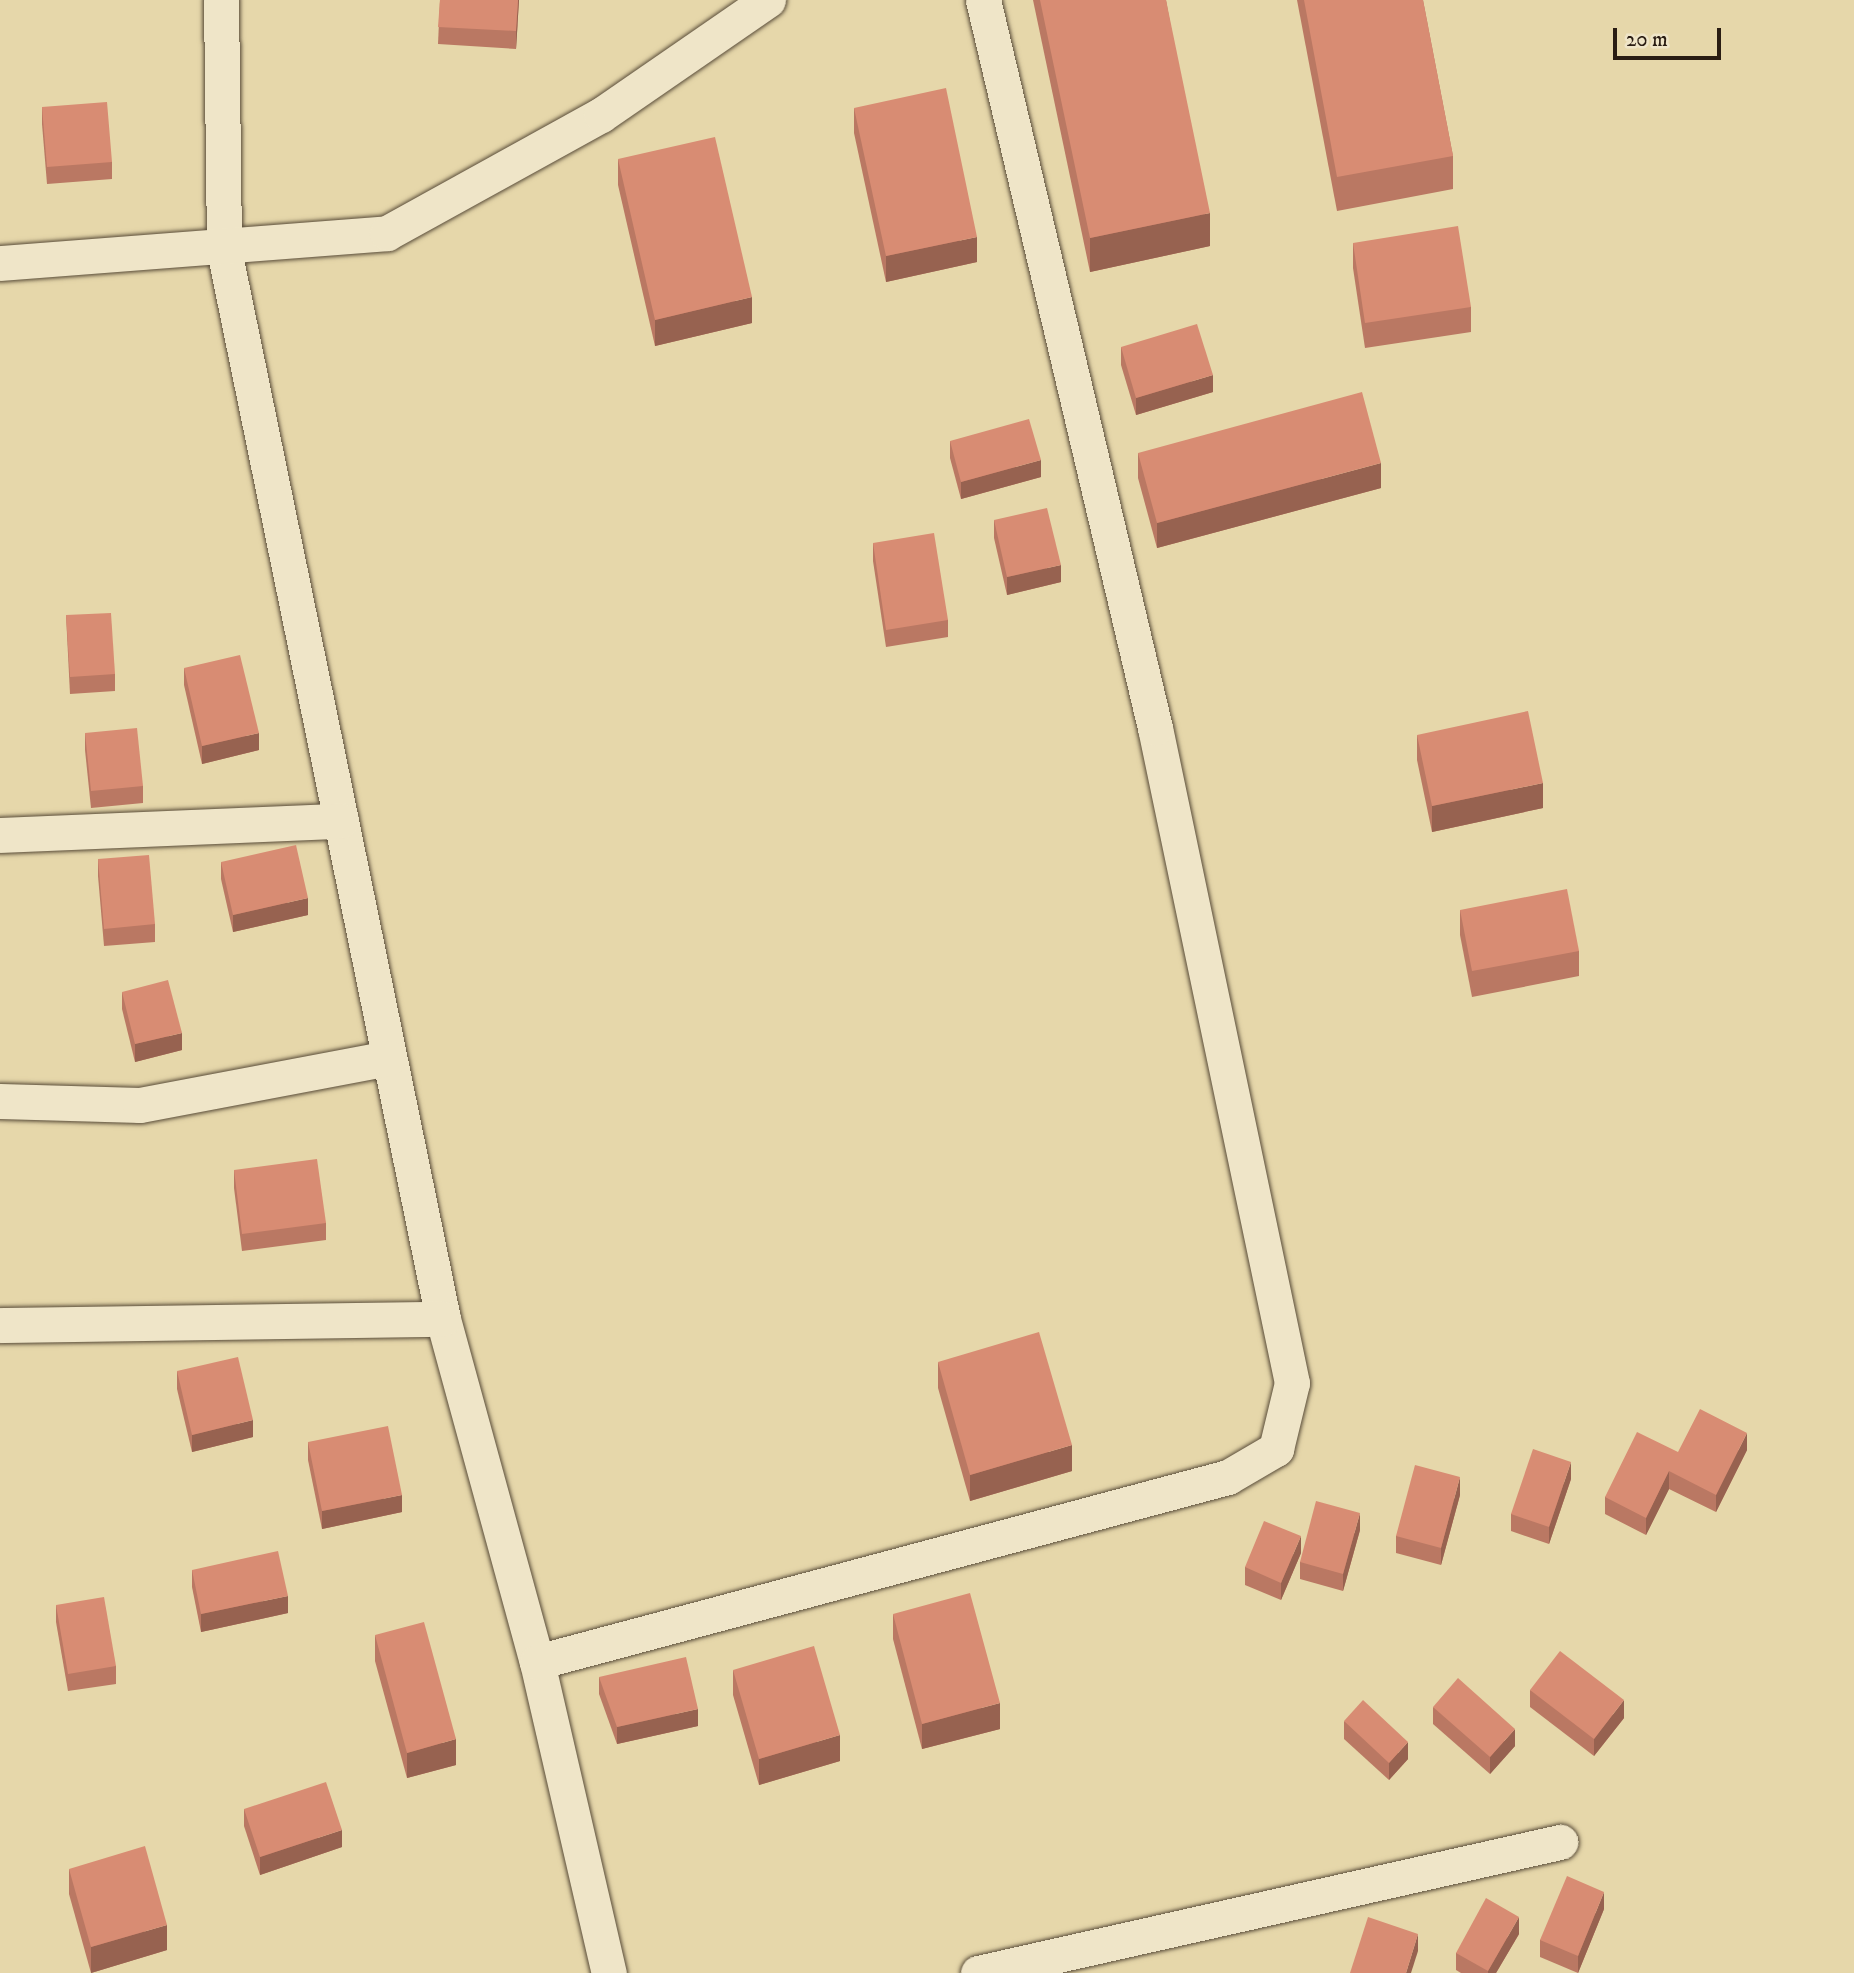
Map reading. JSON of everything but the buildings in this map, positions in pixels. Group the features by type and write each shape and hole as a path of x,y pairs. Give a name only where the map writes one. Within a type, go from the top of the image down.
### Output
{"street":[{"path":"221,0 224,250 443,1320 537,1662 609,1973"},
{"path":"0,263 224,250 387,233 601,115 768,0"},
{"path":"537,1662 1228,1477 1276,1449 1292,1383 1155,728 983,0"},
{"path":"0,835 341,821"},
{"path":"0,1101 140,1105 389,1058"},
{"path":"0,1325 443,1320"},
{"path":"978,1973 1560,1842"}]}
